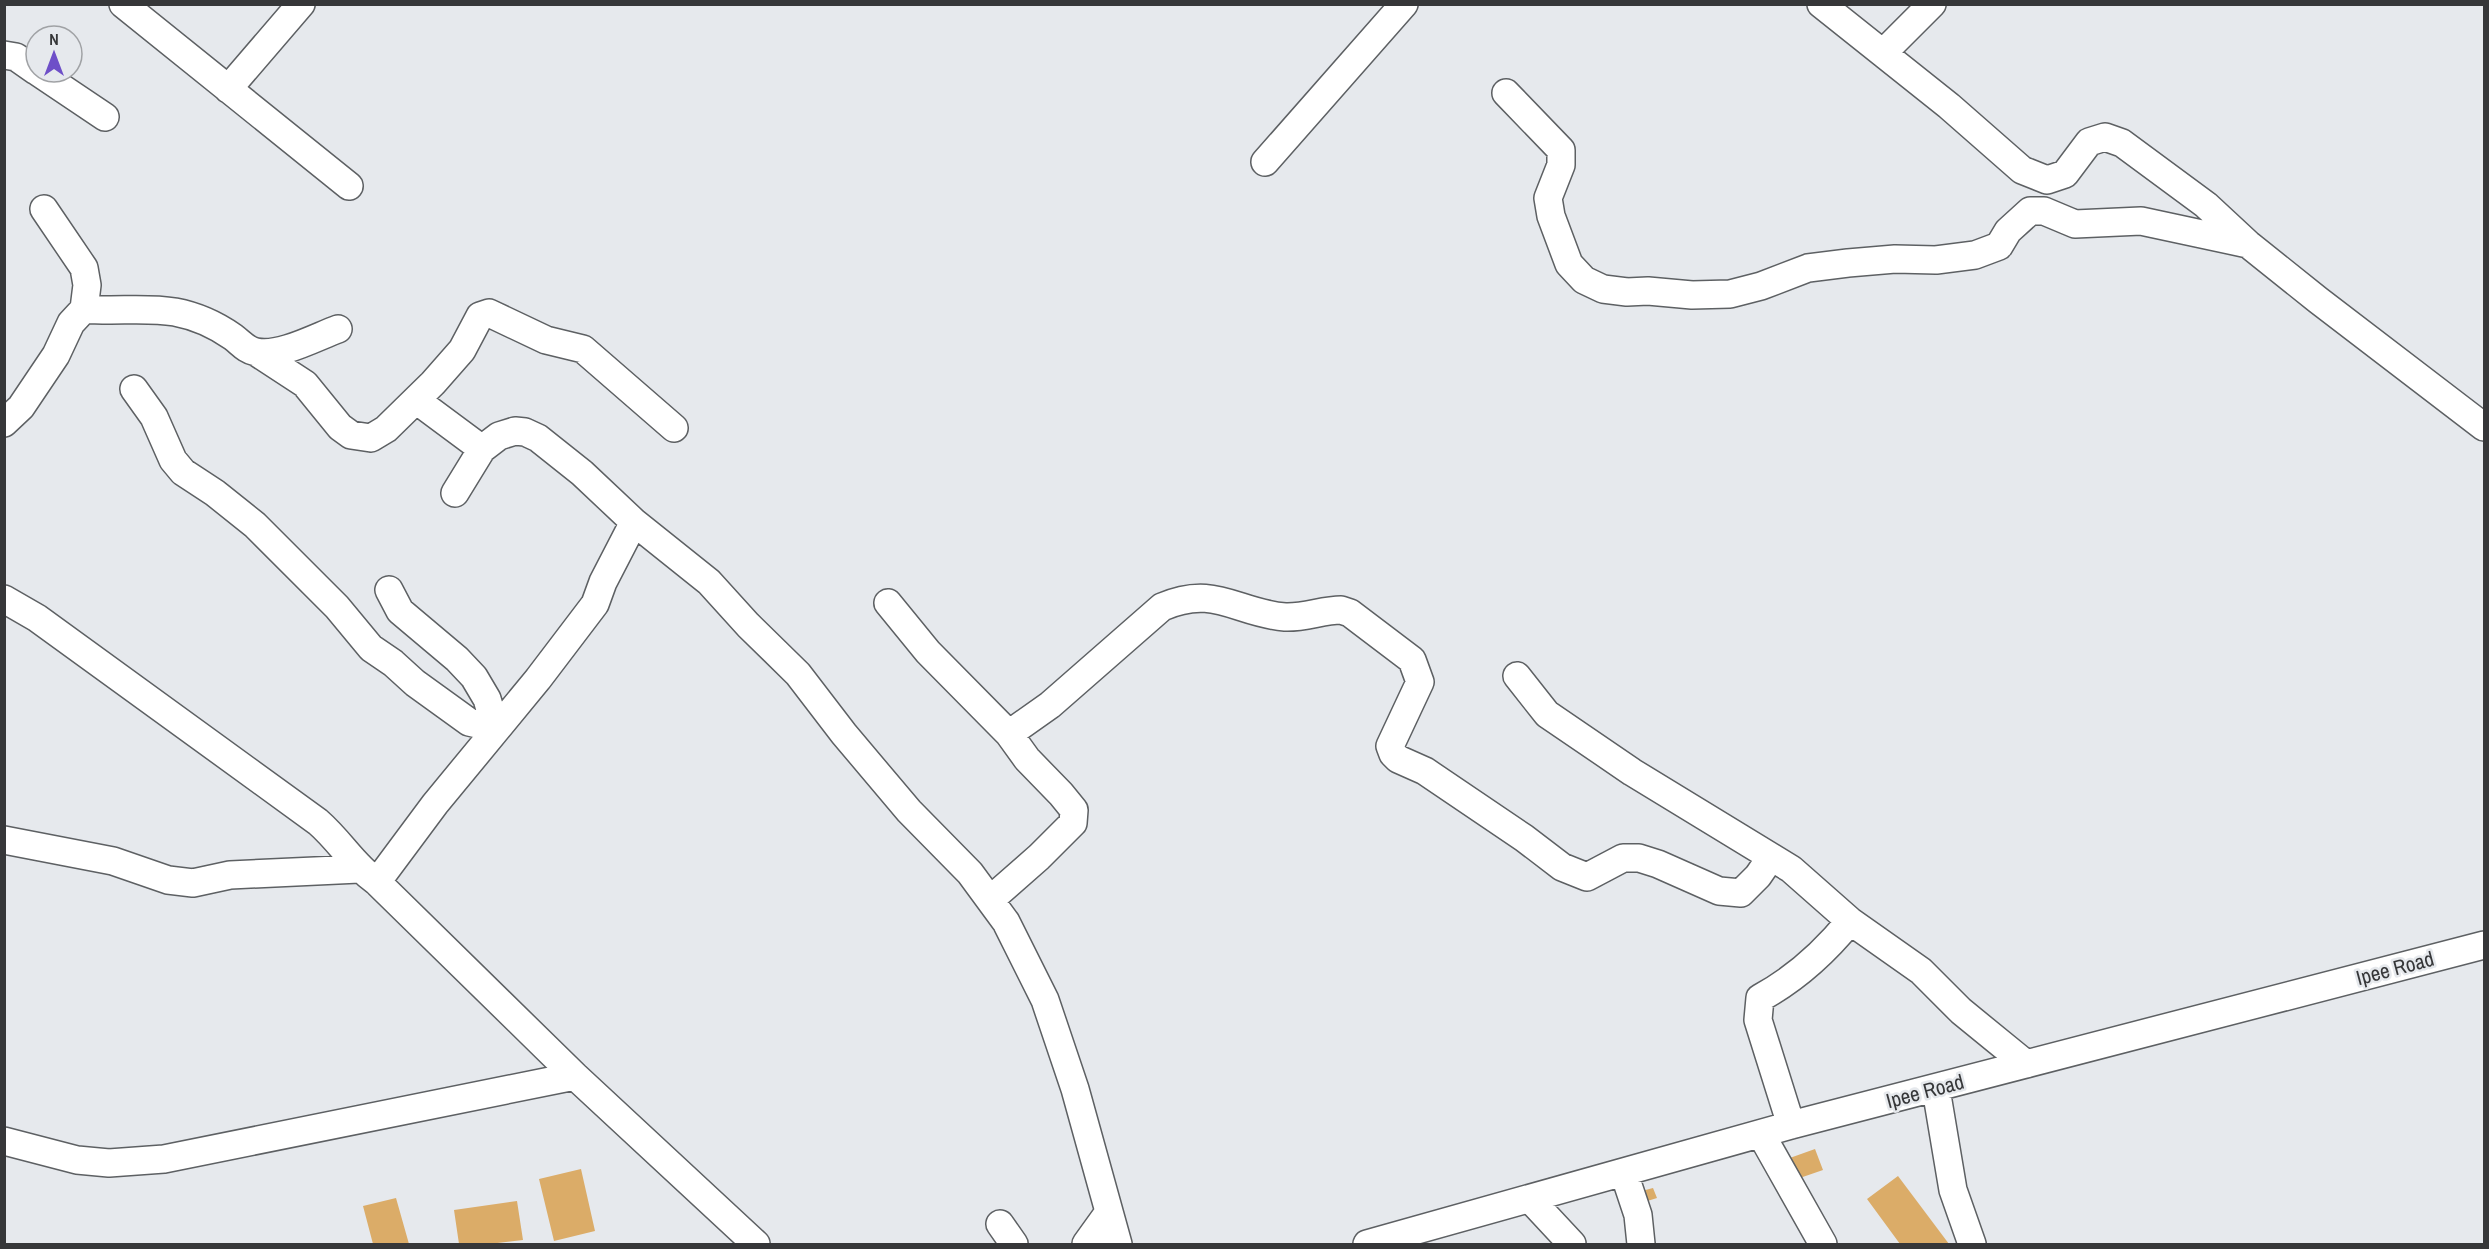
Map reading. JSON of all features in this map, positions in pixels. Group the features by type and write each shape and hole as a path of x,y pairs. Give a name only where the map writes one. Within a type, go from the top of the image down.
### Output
{"street":[{"path":"123,4 349,186"},
{"path":"228,89 301,4"},
{"path":"1265,162 1404,4"},
{"path":"1821,4 1949,106 2022,170 2047,180 2065,174 2089,142 2105,137 2122,143 2206,205 2248,244 2484,427"},
{"path":"1883,53 1932,4"},
{"path":"4,56 16,57 24,62"},
{"path":"56,84 105,117"},
{"path":"1506,93 1561,150 1561,165 1548,198 1551,216 1569,264 1584,280 1603,289 1692,295 1730,294 1761,286 1808,268 1895,259 1936,260 1975,255 1999,246 2008,231 2030,211 2044,211 2075,224 2141,220 2248,244"},
{"path":"4,423 27,398 56,355 70,323 84,309 87,285 84,268 44,209"},
{"path":"84,309 175,312 205,320 235,338 242,346 256,352 305,384 340,427 351,435 371,438 386,429 416,400 462,350 480,316 489,313 546,340 583,349 674,428"},
{"path":"256,352 291,348 338,329"},
{"path":"134,389 154,417 173,460 183,472 215,493 255,525 338,607 371,648 469,722 490,729"},
{"path":"416,400 483,449"},
{"path":"455,493 483,449 499,436 515,431 525,432 537,438 582,473 634,522 709,582 748,625 798,674 894,794 970,873 1006,922 1045,1000 1076,1089 1118,1245"},
{"path":"4,840 113,861 168,879 193,883 230,875 368,876 435,804 490,729 538,679 595,604 603,582 634,522"},
{"path":"389,590 400,611 457,659 474,677 487,699 492,716 490,729"},
{"path":"1009,734 1050,705 1162,607 1179,599 1209,597 1286,617 1341,610 1350,613 1412,660 1416,669 1420,682 1390,746 1393,754 1398,759 1425,771 1524,838 1562,867 1587,877 1623,858 1639,858 1719,891 1741,893 1758,876 1771,857"},
{"path":"4,599 37,618 318,822 337,839 368,876 575,1076 756,1245"},
{"path":"888,603 928,652 1009,734 1027,759 1074,810 1073,823 1039,857 990,900"},
{"path":"1517,676 1547,714 1632,772 1791,869 1850,921 1921,970 1961,1011 2026,1064"},
{"path":"1791,1125 1758,1020 1760,998 1780,987 1827,950 1850,921"},
{"name":"Ipee Road","path":"1367,1245 1411,1238 1530,1199 1791,1125 2484,945"},
{"path":"4,1141 77,1160 109,1163 164,1159 575,1076"},
{"path":"1936,1089 1953,1190 1972,1245"},
{"path":"1761,1134 1823,1245"},
{"path":"1624,1173 1638,1215 1641,1245"},
{"path":"1530,1199 1572,1245"},
{"path":"1086,1245 1109,1212"}],"building":[{"path":"1815,1149 1823,1170 1794,1180 1787,1159"},
{"path":"581,1169 595,1231 554,1241 539,1179"},
{"path":"1898,1176 1949,1244 1900,1244 1867,1199"},
{"path":"1653,1188 1657,1198 1641,1203 1638,1192"},
{"path":"396,1198 409,1244 373,1244 363,1206"},
{"path":"517,1201 523,1240 489,1244 459,1244 454,1210"}]}
